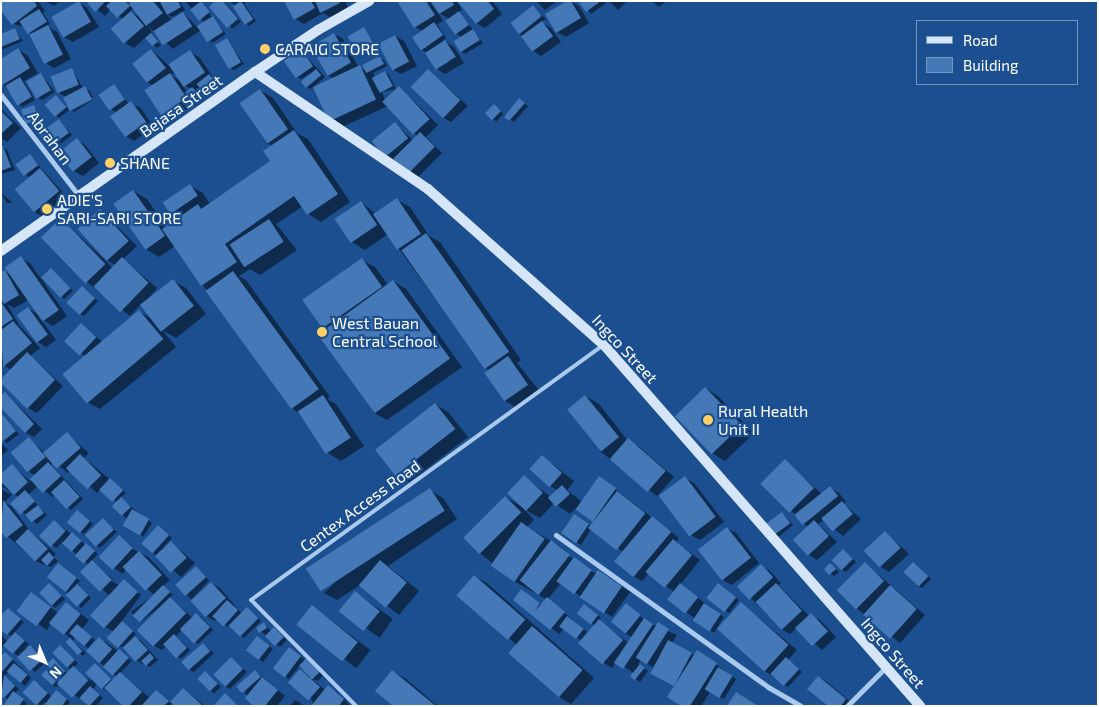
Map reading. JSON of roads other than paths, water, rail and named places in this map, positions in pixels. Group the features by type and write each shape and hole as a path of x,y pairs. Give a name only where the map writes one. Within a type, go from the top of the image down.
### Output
{"street":[{"name":"Bejasa Street","path":"1,250 255,72 318,30 368,1"},
{"name":"Ingco Street","path":"255,72 428,189 604,344 920,706"},
{"name":"Abrahan","path":"1,95 79,197"},
{"path":"556,535 768,687 801,706"},
{"path":"847,706 885,668"}],"lane":[{"name":"Centex Access Road","path":"356,706 251,600 604,344"}],"place":[{"name":"CARAIG STORE","path":"265,49"},
{"name":"SHANE","path":"110,163"},
{"name":"ADIE'S SARI-SARI STORE","path":"47,209"},
{"name":"West Bauan Central School","path":"322,332"},
{"name":"Rural Health Unit II","path":"708,420"}]}
